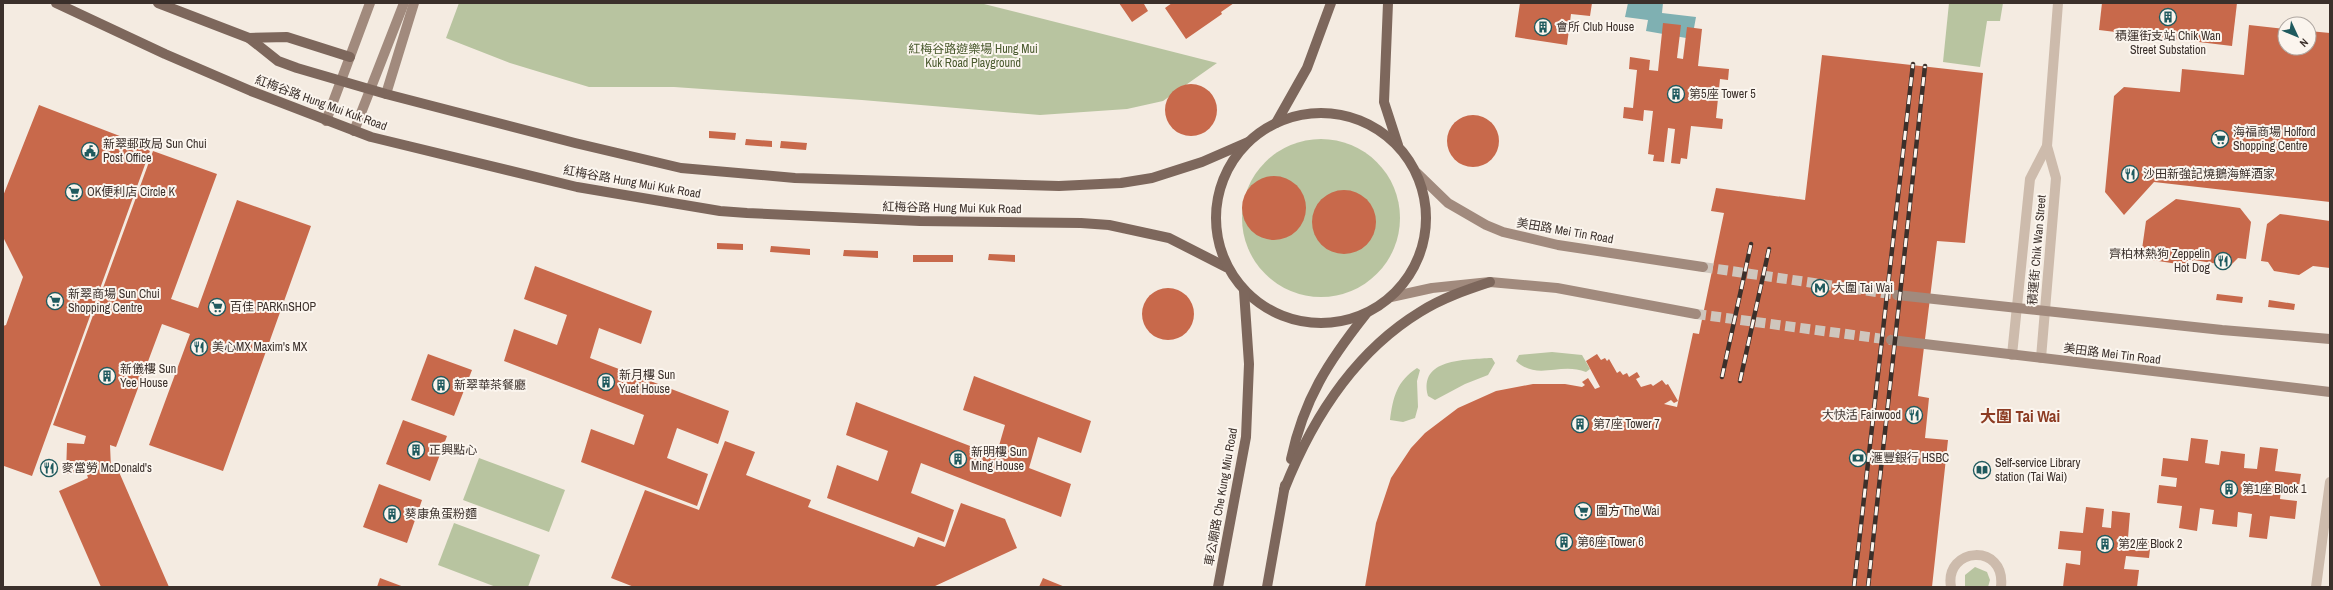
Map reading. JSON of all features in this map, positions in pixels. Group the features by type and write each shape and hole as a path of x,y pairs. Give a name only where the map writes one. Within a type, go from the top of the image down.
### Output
{"main road":[{"name":"紅梅谷路 Hung Mui Kuk Road","path":"56,3 165,54 326,121 354,131 577,187 720,211 912,221 1081,223 1131,229 1169,238 1226,267"},
{"name":"紅梅谷路 Hung Mui Kuk Road","path":"158,3 249,38 278,61 386,94 575,143 681,168 795,178 1059,186 1121,183 1152,178 1185,168 1248,142"},
{"path":"326,121 370,3"},
{"path":"354,131 404,3"},
{"path":"386,94 414,3"},
{"path":"1276,123 1307,68 1331,3"},
{"path":"1267,587 1284,490 1304,412 1319,380 1338,349 1366,314 1391,297 1414,268 1425,237 1426,204 1416,173 1398,145 1384,102 1388,3"},
{"path":"249,38 287,37 350,57"},
{"path":"1366,314 1334,323 1302,322 1270,311 1244,291 1226,267 1216,232 1217,199 1228,168 1248,142 1276,123 1307,114 1340,114 1372,125 1398,145"},
{"name":"美田路 Mei Tin Road","path":"1416,173 1448,203 1486,225 1503,232 1558,244 1704,267"},
{"path":"1391,297 1432,288 1490,282 1557,288 1696,314"},
{"path":"1284,490 1300,450 1318,417 1354,368 1374,348 1420,312 1450,296 1490,282"},
{"name":"車公廟路 Che Kung Miu Road","path":"1218,587 1246,437 1249,364 1244,291"},
{"path":"1897,295 2222,330 2330,339"},
{"name":"美田路 Mei Tin Road","path":"1891,340 2330,392"}],"street":[{"name":"積運街 Chik Wan Street","path":"2041,358 2056,178 2047,146 2058,3"},
{"name":"積運街 Chik Wan Street","path":"2012,355 2030,179 2047,146"},
{"path":"2316,587 2330,482"},
{"path":"1951,587 1953,569 1964,558 1972,555 1989,558 1996,563 2001,575 2001,587"}],"green space":[{"name":"紅梅谷路遊樂場 Hung Mui Kuk Road Playground","path":"459,3 980,3 1217,63 1163,101 1127,109 1040,115 862,100 674,87 589,87 510,63 446,38"},
{"path":"1949,3 2003,3 2000,21 1987,21 1980,67 1943,62"},
{"path":"1321,139 1351,145 1377,162 1394,188 1400,218 1394,248 1377,274 1351,291 1321,297 1291,291 1265,274 1248,248 1242,218 1248,188 1265,162 1291,145"},
{"path":"1552,352 1582,355 1590,369 1586,372 1576,369 1541,371 1524,367 1516,361 1519,355"},
{"path":"1492,358 1495,363 1488,375 1465,384 1435,400 1428,396 1427,384 1430,374 1437,368 1446,364 1468,359"},
{"path":"1417,368 1420,370 1417,381 1418,407 1415,418 1403,422 1390,420 1393,404 1400,384"},
{"path":"479,458 565,490 549,532 463,500"},
{"path":"454,523 540,555 528,587 496,587 438,565"},
{"path":"1975,567 1987,572 1990,580 1988,587 1965,587 1965,575"}],"water":[{"path":"1628,3 1663,3 1662,13 1696,17 1692,39 1646,31 1648,20 1625,17"}],"building":[{"path":"1119,3 1146,3 1144,4 1148,11 1132,22"},
{"path":"1172,3 1234,3 1221,12 1222,14 1186,39 1165,8"},
{"name":"會所 Club House","path":"1520,3 1592,3 1590,16 1571,14 1567,45 1515,37"},
{"name":"積運街支站 Chik Wan Street Substation","path":"2102,3 2237,3 2232,46 2099,30"},
{"name":"第5座 Tower 5","path":"1663,23 1681,25 1677,58 1683,59 1687,27 1702,29 1698,66 1729,69 1728,80 1720,79 1716,118 1723,119 1722,129 1691,126 1687,159 1681,158 1680,164 1671,163 1675,129 1668,128 1664,162 1653,161 1654,155 1648,154 1653,111 1644,110 1643,121 1623,118 1624,107 1633,108 1637,70 1629,69 1630,57 1650,60 1649,70 1658,71"},
{"name":"海福商場 Holford Shopping Centre","path":"2249,25 2277,28 2277,56 2317,56 2317,32 2330,33 2330,202 2154,182 2124,215 2105,192 2114,96 2124,87 2180,92 2182,69 2244,75"},
{"name":"大圍 Tai Wai","path":"1822,55 1983,73 1965,243 1937,241 1918,396 1929,398 1925,438 1948,440 1932,587 1365,587 1376,523 1391,478 1411,448 1425,433 1458,408 1496,391 1533,384 1565,384 1582,387 1585,385 1582,382 1588,378 1595,389 1600,387 1586,361 1597,354 1601,360 1605,358 1607,361 1609,359 1617,373 1620,371 1623,375 1627,373 1629,377 1637,372 1640,377 1636,379 1641,387 1651,384 1653,386 1662,380 1666,385 1668,384 1678,401 1674,403 1671,400 1664,404 1677,407 1693,333 1699,334 1724,213 1711,211 1716,188 1805,200"},
{"path":"1191,84 1205,88 1213,96 1217,110 1213,124 1205,132 1191,136 1177,132 1169,124 1165,110 1169,96 1177,88"},
{"name":"新翠商場 Sun Chui Shopping Centre","path":"39,105 151,148 32,476 4,466 3,469 3,326 6,325 23,277 3,237 3,196"},
{"path":"1468,115 1478,115 1488,119 1495,126 1499,136 1499,146 1495,156 1488,163 1478,167 1468,167 1458,163 1451,156 1447,146 1447,136 1451,126 1458,119"},
{"path":"709,131 736,133 735,140 709,138"},
{"path":"746,139 772,141 772,147 745,145"},
{"path":"781,141 807,143 806,150 780,148"},
{"path":"153,151 217,174 171,299 198,308 237,200 311,226 223,471 149,445 190,334 162,324 116,447 110,445 111,468 116,465 169,587 101,587 59,491 88,478 86,471 66,474 67,443 84,444 86,436 53,425"},
{"path":"1274,176 1292,182 1300,190 1306,208 1300,226 1292,234 1274,240 1256,234 1248,226 1242,208 1248,190 1256,182"},
{"path":"1344,190 1362,196 1370,204 1376,222 1370,240 1362,248 1344,254 1326,248 1318,240 1312,222 1318,204 1326,196"},
{"path":"2176,199 2240,208 2251,222 2246,259 2238,258 2230,266 2194,260 2184,265 2152,260 2147,250 2142,249 2146,221"},
{"path":"2280,214 2330,221 2330,268 2313,266 2299,275 2274,271 2268,262 2261,261 2267,224"},
{"path":"717,243 743,244 743,250 717,249"},
{"path":"771,246 810,249 810,255 770,252"},
{"path":"844,250 878,251 878,258 843,256"},
{"path":"989,254 1015,255 1015,262 988,260"},
{"path":"913,255 953,255 953,262 913,262"},
{"name":"新月樓 Sun Yuet House","path":"535,266 652,311 641,344 599,328 590,358 729,411 718,444 677,428 667,458 708,474 697,506 581,462 591,429 634,445 644,415 504,361 514,329 557,345 567,315 524,299"},
{"path":"1163,288 1173,288 1182,292 1190,300 1194,309 1194,319 1190,328 1182,336 1173,340 1163,340 1154,336 1146,328 1142,319 1142,309 1146,300 1154,292"},
{"path":"2217,294 2243,297 2242,303 2216,300"},
{"path":"2269,300 2295,304 2294,310 2268,307"},
{"name":"新翠華茶餐廳","path":"428,354 472,370 454,416 411,400"},
{"name":"新明樓 Sun Ming House","path":"974,376 1091,421 1081,453 1038,437 1029,468 1071,484 1061,517 921,463 911,493 954,510 944,542 827,498 837,465 878,481 888,451 846,435 856,402 996,456 1005,425 963,410"},
{"name":"正興點心","path":"403,420 447,436 430,481 386,464"},
{"name":"第1座 Block 1","path":"2191,438 2208,440 2205,463 2219,465 2221,451 2245,454 2244,468 2257,469 2260,447 2278,449 2275,471 2301,474 2298,492 2281,490 2280,499 2297,501 2295,519 2270,516 2267,539 2249,537 2252,514 2238,512 2237,527 2212,524 2214,510 2200,508 2197,531 2179,528 2182,506 2157,503 2159,485 2176,487 2177,478 2161,476 2163,458 2188,461"},
{"path":"725,441 755,452 746,475 811,500 808,507 914,547 918,537 945,547 961,503 1005,519 1017,548 933,587 634,587 611,578 645,490 699,510"},
{"name":"葵康魚蛋粉麵","path":"379,484 422,500 407,543 363,527"},
{"name":"第2座 Block 2","path":"2086,507 2104,509 2102,527 2111,528 2112,511 2130,513 2128,538 2151,540 2149,558 2126,556 2124,569 2139,570 2137,587 2063,587 2066,563 2080,565 2081,551 2058,549 2060,531 2083,533"},
{"path":"380,578 404,587 377,587"},
{"path":"1043,578 1065,587 1039,587"}],"tunnel":[{"path":"1703,267 1897,295"},
{"path":"1696,314 1891,340"}],"railway":[{"path":"1854,587 1913,64"},
{"path":"1868,587 1925,66"},
{"path":"1722,377 1751,244"},
{"path":"1740,381 1769,249"}],"place":[{"name":"積運街支站 Chik Wan Street Substation","path":"2168,17"},
{"name":"會所 Club House","path":"1543,27"},
{"name":"第5座 Tower 5","path":"1676,94"},
{"name":"海福商場 Holford Shopping Centre","path":"2220,139"},
{"name":"新翠郵政局 Sun Chui Post Office","path":"90,151"},
{"name":"沙田新強記燒鵝海鮮酒家","path":"2130,174"},
{"name":"OK便利店 Circle K","path":"74,192"},
{"name":"齊柏林熱狗 Zeppelin Hot Dog","path":"2223,261"},
{"name":"大圍 Tai Wai","path":"1820,288"},
{"name":"新翠商場 Sun Chui Shopping Centre","path":"55,301"},
{"name":"百佳 PARKnSHOP","path":"217,307"},
{"name":"美心MX Maxim's MX","path":"199,347"},
{"name":"新儀樓 Sun Yee House","path":"107,376"},
{"name":"新月樓 Sun Yuet House","path":"606,382"},
{"name":"新翠華茶餐廳","path":"441,385"},
{"name":"大快活 Fairwood","path":"1914,415"},
{"name":"第7座 Tower 7","path":"1580,424"},
{"name":"正興點心","path":"416,450"},
{"name":"滙豐銀行 HSBC","path":"1858,458"},
{"name":"新明樓 Sun Ming House","path":"958,459"},
{"name":"麥當勞 McDonald's","path":"49,468"},
{"name":"Self-service Library station (Tai Wai)","path":"1982,470"},
{"name":"第1座 Block 1","path":"2229,489"},
{"name":"圍方 The Wai","path":"1583,511"},
{"name":"葵康魚蛋粉麵","path":"392,514"},
{"name":"第6座 Tower 6","path":"1564,542"},
{"name":"第2座 Block 2","path":"2105,544"}],"district":[{"name":"大圍 Tai Wai","path":"2020,416"}]}
